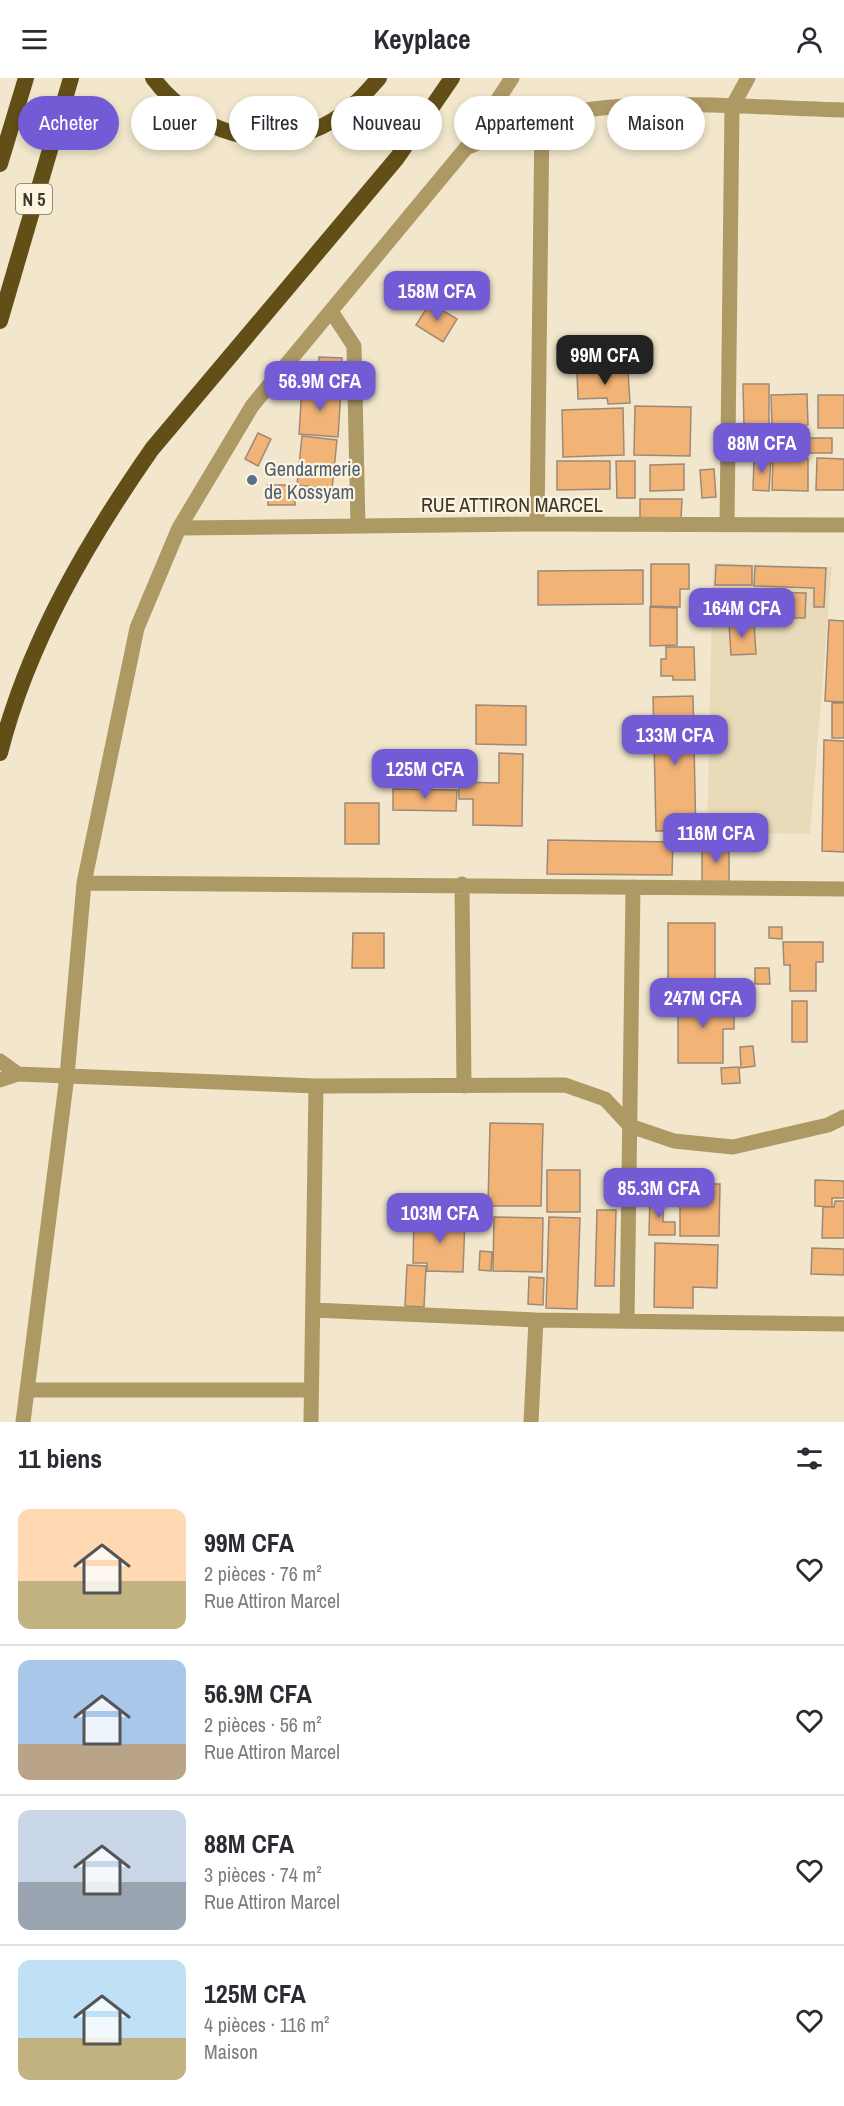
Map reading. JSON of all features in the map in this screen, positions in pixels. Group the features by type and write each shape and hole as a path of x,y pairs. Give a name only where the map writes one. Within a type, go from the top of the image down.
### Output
{"highway":[{"name":"N 5","path":"0,164 26,78"},
{"name":"N 5","path":"0,321 71,78"},
{"path":"153,78 193,116 222,131 249,138 302,133 331,122 356,104 379,78"},
{"path":"0,753 34,653 67,585 119,496 152,449 397,158 452,78"}],"street":[{"path":"500,96 512,78"},
{"path":"728,525 732,108 748,78"},
{"path":"595,109 844,110"},
{"path":"23,1422 67,1076 84,883 137,628 179,528 252,406 464,150"},
{"path":"537,524 542,150"},
{"path":"331,311 354,346 358,526"},
{"name":"RUE ATTIRON MARCEL","path":"179,528 537,524 844,525"},
{"path":"84,883 462,884 844,889"},
{"path":"462,884 464,1086"},
{"path":"627,1322 633,888"},
{"path":"0,1061 18,1074"},
{"path":"0,1080 18,1074 316,1086 565,1086 605,1099 630,1126 674,1141 733,1148 828,1125 844,1117"},
{"path":"311,1422 316,1086"},
{"path":"313,1310 536,1320 844,1324"},
{"path":"531,1422 536,1320"},
{"path":"27,1390 311,1390"}],"shaded area":[{"path":"713,563 832,567 810,834 707,832"}],"building":[{"path":"430,303 457,319 443,342 416,325"},
{"path":"319,357 342,358 341,383 318,382"},
{"path":"628,371 630,403 608,404 607,398 578,399 577,373"},
{"path":"743,384 769,384 769,428 744,428"},
{"path":"302,387 341,390 338,437 299,434"},
{"path":"807,394 808,425 772,426 771,395"},
{"path":"818,395 844,395 844,428 818,428"},
{"path":"635,406 691,407 690,456 634,455"},
{"path":"623,408 624,455 563,457 562,410"},
{"path":"258,433 271,439 258,466 245,459"},
{"path":"302,436 337,440 332,489 297,485"},
{"path":"792,438 832,438 832,453 792,453"},
{"path":"754,458 771,459 769,491 753,490"},
{"path":"773,458 808,459 808,491 772,490"},
{"path":"817,458 844,459 844,490 816,490"},
{"path":"557,461 610,461 610,489 557,490"},
{"path":"616,461 635,461 635,498 617,498"},
{"path":"684,464 684,490 650,491 650,465"},
{"path":"714,469 716,497 702,498 700,470"},
{"path":"268,485 295,485 295,505 268,505"},
{"path":"640,499 682,499 681,519 640,519"},
{"path":"651,564 689,564 689,589 680,589 680,607 651,606"},
{"path":"716,565 752,566 752,585 715,585"},
{"path":"755,566 826,568 824,607 814,607 814,588 754,586"},
{"path":"643,570 643,604 538,605 538,571"},
{"path":"758,592 806,593 805,618 758,618"},
{"path":"650,607 677,608 677,645 650,646"},
{"path":"829,620 844,621 844,702 825,701"},
{"path":"754,623 756,654 731,655 729,624"},
{"path":"666,647 694,647 695,680 673,680 673,676 661,676 661,659 666,659"},
{"path":"693,696 696,838 673,838 673,831 656,831 653,697"},
{"path":"832,703 844,703 844,738 832,738"},
{"path":"476,705 526,706 526,745 476,744"},
{"path":"824,740 844,741 844,852 822,851"},
{"path":"499,753 523,754 522,826 473,825 473,799 459,799 459,782 499,783"},
{"path":"393,789 457,790 456,811 393,810"},
{"path":"345,803 379,803 379,844 345,844"},
{"path":"548,840 673,842 672,875 547,874"},
{"path":"702,847 729,847 729,882 702,882"},
{"path":"668,923 715,923 715,992 668,993"},
{"path":"769,927 782,927 782,939 769,938"},
{"path":"353,933 384,933 384,968 352,968"},
{"path":"783,942 823,942 823,962 816,962 816,991 790,991 790,965 784,965"},
{"path":"755,968 769,968 770,984 755,984"},
{"path":"678,998 734,998 734,1029 723,1029 723,1063 678,1063"},
{"path":"792,1001 807,1001 807,1042 792,1042"},
{"path":"753,1046 755,1066 741,1068 740,1047"},
{"path":"739,1067 740,1083 722,1084 721,1068"},
{"path":"490,1123 543,1124 541,1206 488,1206"},
{"path":"547,1170 580,1170 580,1212 547,1212"},
{"path":"815,1180 844,1181 844,1198 832,1198 832,1207 815,1206"},
{"path":"680,1184 720,1184 719,1236 680,1236"},
{"path":"650,1196 663,1197 663,1222 675,1222 675,1235 649,1235"},
{"path":"835,1201 844,1201 844,1238 822,1238 823,1207 834,1207"},
{"path":"597,1210 616,1210 614,1286 595,1286"},
{"path":"494,1217 543,1218 542,1272 493,1271"},
{"path":"549,1217 580,1218 577,1309 546,1308"},
{"path":"414,1218 465,1219 463,1272 427,1271 427,1263 413,1263"},
{"path":"655,1243 718,1245 717,1288 693,1287 693,1308 654,1307"},
{"path":"812,1248 844,1249 844,1275 811,1274"},
{"path":"480,1251 492,1252 491,1271 479,1270"},
{"path":"407,1265 426,1266 424,1307 405,1306"},
{"path":"529,1277 544,1278 543,1305 528,1304"}],"place":[{"name":"Gendarmerie de Kossyam","path":"252,480"}]}
